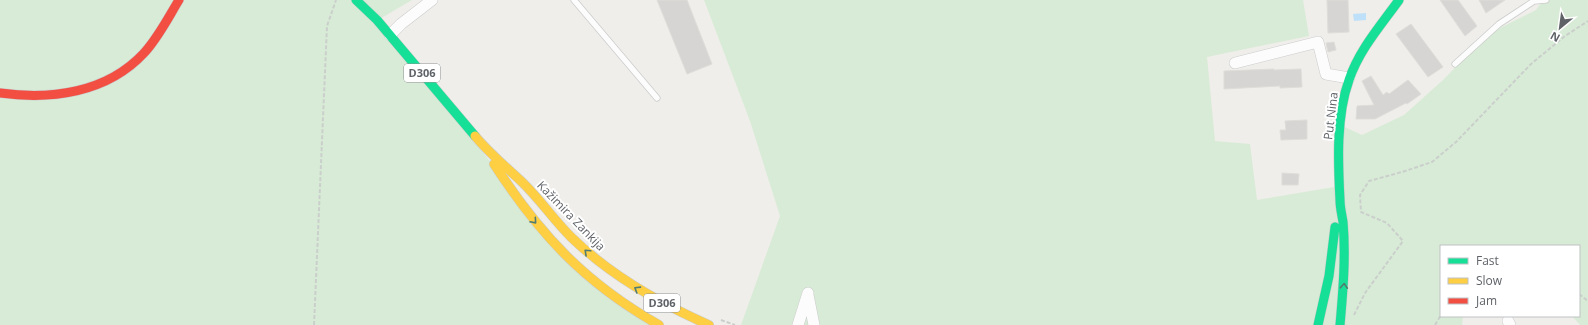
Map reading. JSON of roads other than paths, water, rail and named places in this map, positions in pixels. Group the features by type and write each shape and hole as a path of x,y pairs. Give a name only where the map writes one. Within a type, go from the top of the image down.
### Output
{"main road":[{"path":"0,93 61,94 81,91 105,82 132,67 153,42 179,0"},
{"name":"Kažimira Zankija","path":"356,0 390,34 484,148 510,190 532,219 560,250 583,273 605,291 631,309 659,325"},
{"name":"Put Nina","path":"1340,325 1344,292 1344,264 1343,222 1340,202 1340,125 1344,95 1349,78 1362,52 1398,0"},
{"name":"Kažimira Zankija","path":"484,148 521,181 571,237 595,259 642,292 677,311 709,325"},
{"name":"Put Nina","path":"1318,325 1331,264 1336,221 1340,202"}],"street":[{"path":"390,34 432,0"},
{"path":"1235,63 1318,42 1326,74 1349,78"},
{"path":"798,325 808,293 814,325"}],"lane":[{"path":"574,0 657,98"},
{"path":"1454,64 1499,24 1534,1 1546,0"}],"water":[{"path":"1366,13 1366,20 1354,21 1353,14"}]}
